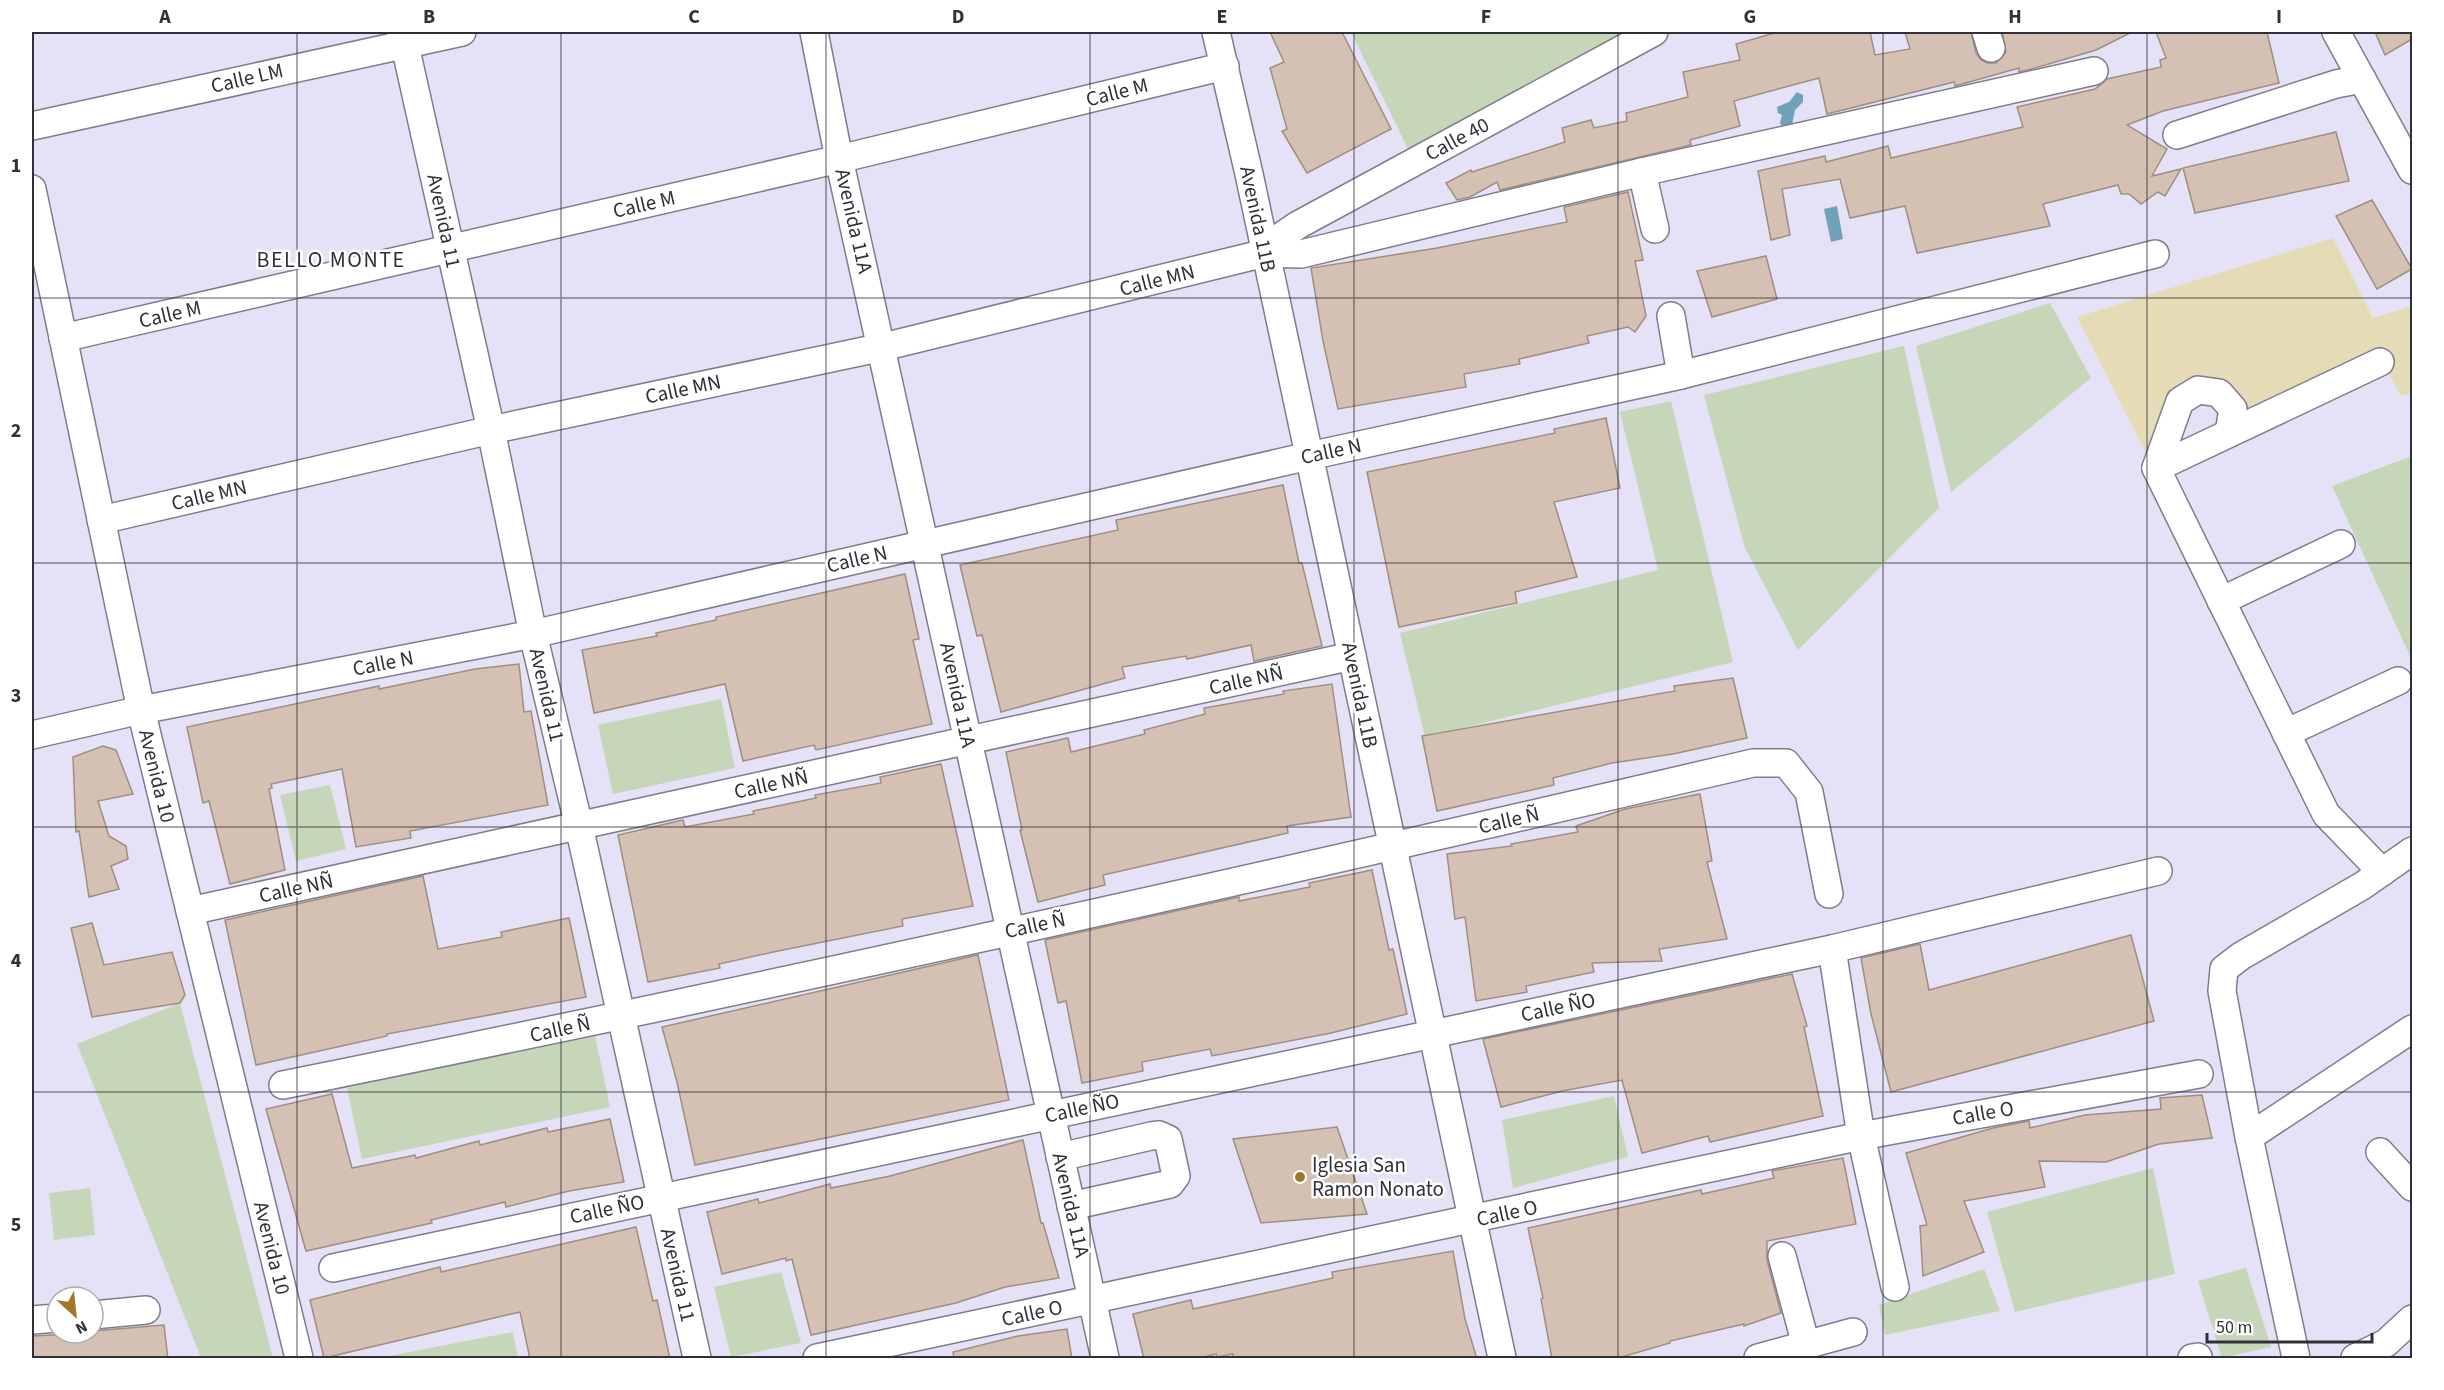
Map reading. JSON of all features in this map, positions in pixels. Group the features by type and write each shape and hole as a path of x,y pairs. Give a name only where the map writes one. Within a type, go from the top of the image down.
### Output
{"street":[{"name":"Calle LM","path":"32,126 404,37 462,32"},
{"name":"Avenida 11A","path":"814,32 839,159 883,347 1105,1359"},
{"name":"Avenida 11B","path":"1216,32 1502,1359"},
{"name":"Calle 40","path":"1265,253 1279,238 1298,225 1654,32"},
{"path":"2336,32 2412,170"},
{"name":"Avenida 11","path":"404,37 491,430 533,634 579,826 697,1359"},
{"name":"Calle M","path":"63,338 839,159 1225,66"},
{"path":"1265,253 1300,254 1642,172 2094,71"},
{"path":"2177,135 2336,84 2362,79"},
{"path":"1642,172 1655,229"},
{"name":"Avenida 10","path":"32,189 141,710 299,1359"},
{"name":"Calle MN","path":"101,520 491,430 883,347 1265,253"},
{"name":"Calle N","path":"32,735 141,710 533,634 1309,456 1681,375 2155,254"},
{"path":"1671,316 1681,375"},
{"path":"2156,468 2380,362"},
{"path":"2229,433 2233,409 2219,393 2198,390 2180,401 2156,468 2326,814 2382,872"},
{"path":"2221,601 2341,544"},
{"name":"Calle NÑ","path":"190,911 1352,656"},
{"path":"2286,733 2398,681"},
{"name":"Calle Ñ","path":"283,1085 621,1016 1010,931 1392,847 1753,763 1786,763 1809,792 1829,894"},
{"path":"2296,1359 2248,1137 2222,991 2224,969 2241,956 2382,872 2412,851"},
{"name":"Calle ÑO","path":"333,1268 1832,948 2158,871"},
{"path":"1832,948 1861,1136 1895,1287"},
{"path":"2248,1137 2412,1029"},
{"name":"Calle O","path":"817,1359 1472,1221 1861,1136 2199,1074"},
{"path":"1060,1157 1151,1136 1160,1135 1168,1139 1176,1176 1170,1184 1071,1206"},
{"path":"2380,1152 2412,1187"},
{"path":"1782,1256 1806,1345"},
{"path":"105,1314 147,1311"},
{"path":"2355,1359 2386,1343 2412,1319"},
{"path":"1758,1359 1853,1332"}],"green space":[{"path":"1351,32 1621,32 1623,37 1408,149"},
{"path":"2050,303 2091,378 1951,492 1916,346"},
{"path":"1904,346 1939,508 1798,650 1745,548 1704,395"},
{"path":"1671,401 1733,662 1425,737 1400,633 1658,570 1620,412"},
{"path":"2412,456 2412,660 2332,486"},
{"path":"721,699 735,768 613,794 598,725"},
{"path":"330,785 346,849 296,861 280,795"},
{"path":"180,1003 273,1358 201,1358 77,1044"},
{"path":"595,1036 610,1107 362,1159 347,1088"},
{"path":"1614,1096 1628,1157 1513,1188 1502,1120"},
{"path":"2153,1168 2175,1274 2015,1312 1987,1212"},
{"path":"90,1188 95,1235 54,1240 49,1193"},
{"path":"2246,1268 2271,1347 2222,1358 2198,1281"},
{"path":"1984,1269 2000,1311 1885,1335 1879,1305"},
{"path":"781,1272 801,1343 731,1357 714,1287"},
{"path":"513,1332 518,1358 379,1358"}],"sand":[{"path":"2333,238 2373,318 2412,306 2412,393 2401,396 2381,359 2232,429 2196,388 2153,467 2077,317"}],"water":[{"path":"1797,92 1803,95 1803,102 1795,110 1792,125 1783,128 1780,123 1782,115 1778,113 1777,107 1789,102"},
{"path":"1837,206 1843,239 1831,242 1824,209"}],"building":[{"path":"1270,32 1342,32 1391,129 1307,173 1282,131 1287,129 1270,68 1284,62"},
{"path":"1778,32 1870,32 1875,55 1910,49 1905,32 1971,32 1976,53 1981,60 1996,63 2006,52 2002,32 2132,32 2096,50 2035,68 2019,72 2019,68 1955,86 1954,82 1827,114 1819,78 1734,101 1740,126 1690,140 1691,145 1500,190 1497,182 1470,197 1457,200 1446,183 1471,170 1472,172 1565,142 1562,128 1591,120 1594,128 1627,121 1626,113 1688,97 1683,72 1740,60 1736,44"},
{"path":"2156,32 2267,32 2279,83 2163,111 2127,125 2167,149 2152,176 2181,169 2165,196 2158,192 2141,204 2129,194 2121,194 2118,185 2043,204 2050,226 1917,253 1905,206 1850,218 1840,179 1782,189 1790,235 1771,240 1758,171 1825,156 1826,162 1888,146 1891,158 2023,127 2017,107 2095,89 2107,79 2161,67 2160,60 2166,58"},
{"path":"2375,32 2412,32 2412,39 2385,55"},
{"path":"2336,132 2349,181 2195,213 2183,168"},
{"path":"1628,192 1643,260 1635,261 1646,316 1635,332 1628,327 1587,336 1589,343 1519,359 1520,364 1464,374 1466,387 1338,409 1323,341 1311,268 1437,248 1567,222 1564,207"},
{"path":"2372,200 2412,269 2377,289 2336,216"},
{"path":"1766,256 1777,299 1712,317 1697,271"},
{"path":"1606,418 1620,488 1554,502 1577,577 1515,592 1517,603 1399,627 1367,472 1555,433 1554,429"},
{"path":"1283,485 1299,563 1302,563 1322,646 1254,661 1251,645 1187,659 1186,656 1122,667 1125,678 1001,712 982,635 977,636 960,565 1118,530 1116,520"},
{"path":"905,574 919,639 913,640 932,724 816,750 814,745 743,761 725,684 594,713 582,650 657,636 656,633 716,620 716,617"},
{"path":"519,664 524,712 531,711 548,805 410,831 411,838 356,847 342,769 271,784 272,788 269,789 285,870 230,884 209,801 203,803 187,727 379,686 379,689 475,669"},
{"path":"1733,678 1747,738 1673,754 1612,763 1553,778 1554,785 1437,811 1422,736 1675,691 1674,686"},
{"path":"1332,684 1351,817 1287,826 1288,833 1103,875 1105,885 1038,902 1020,830 1022,830 1006,752 1068,738 1071,752 1145,734 1144,730 1205,714 1204,708 1284,694 1283,691"},
{"path":"103,746 116,750 133,794 98,801 109,836 126,846 128,859 111,866 119,889 89,897 79,831 76,832 73,757"},
{"path":"941,764 973,906 902,919 903,926 778,951 719,964 720,968 648,982 618,835 683,820 685,827 754,814 753,811 816,798 815,795 881,783 880,777"},
{"path":"1700,794 1712,861 1707,862 1727,939 1659,949 1662,961 1592,963 1594,972 1526,986 1527,992 1476,1001 1465,917 1455,919 1447,854 1512,846 1511,844 1578,832 1576,826 1625,809"},
{"path":"1372,870 1389,950 1393,949 1407,1014 1331,1033 1212,1056 1210,1049 1142,1062 1143,1071 1082,1083 1066,1001 1058,1003 1045,940 1239,897 1239,901 1310,887 1309,883"},
{"path":"423,876 438,949 502,937 501,932 569,918 586,997 387,1034 387,1036 256,1065 225,920"},
{"path":"92,923 104,965 172,952 185,995 180,1003 92,1017 71,928"},
{"path":"2131,935 2154,1021 1891,1092 1871,1014 1861,958 1920,944 1929,990"},
{"path":"978,955 1009,1100 695,1165 662,1027"},
{"path":"1792,974 1807,1026 1804,1027 1823,1116 1710,1142 1708,1136 1642,1153 1622,1080 1562,1091 1501,1107 1483,1039"},
{"path":"332,1094 352,1168 415,1155 416,1158 479,1141 480,1145 547,1128 548,1132 610,1119 624,1182 569,1191 506,1207 505,1202 431,1220 432,1223 306,1251 266,1109"},
{"path":"2202,1095 2212,1138 2159,1144 2106,1162 2039,1161 2045,1187 1964,1201 1984,1252 1923,1276 1920,1226 1927,1225 1906,1153 1993,1128 2029,1121 2030,1128 2085,1115 2161,1109 2160,1098"},
{"name":"Iglesia San Ramon Nonato","path":"1337,1127 1367,1214 1261,1223 1233,1139"},
{"path":"1023,1140 1041,1223 1043,1223 1059,1278 1005,1287 956,1303 811,1335 792,1259 786,1261 786,1258 722,1274 707,1212 758,1199 759,1203 830,1184 831,1188 890,1176"},
{"path":"1843,1158 1856,1224 1767,1241 1767,1260 1781,1313 1744,1326 1744,1324 1670,1341 1670,1343 1615,1359 1552,1359 1541,1299 1543,1298 1528,1228 1701,1190 1702,1194 1774,1178 1772,1171"},
{"path":"636,1227 653,1301 657,1300 670,1359 530,1359 520,1312 324,1358 310,1300 440,1267 441,1272"},
{"path":"1453,1251 1465,1319 1477,1359 1233,1359 1233,1354 1217,1357 1216,1354 1196,1359 1144,1359 1133,1314 1191,1300 1193,1309 1333,1278 1332,1272"},
{"path":"164,1325 168,1359 32,1359 32,1336 45,1335 45,1345 105,1345 105,1330"},
{"path":"1067,1329 1072,1359 954,1359 953,1352 1018,1336"}],"place":[{"name":"Iglesia San Ramon Nonato","path":"1300,1177"}],"district":[{"name":"BELLO MONTE","path":"331,260"}]}
